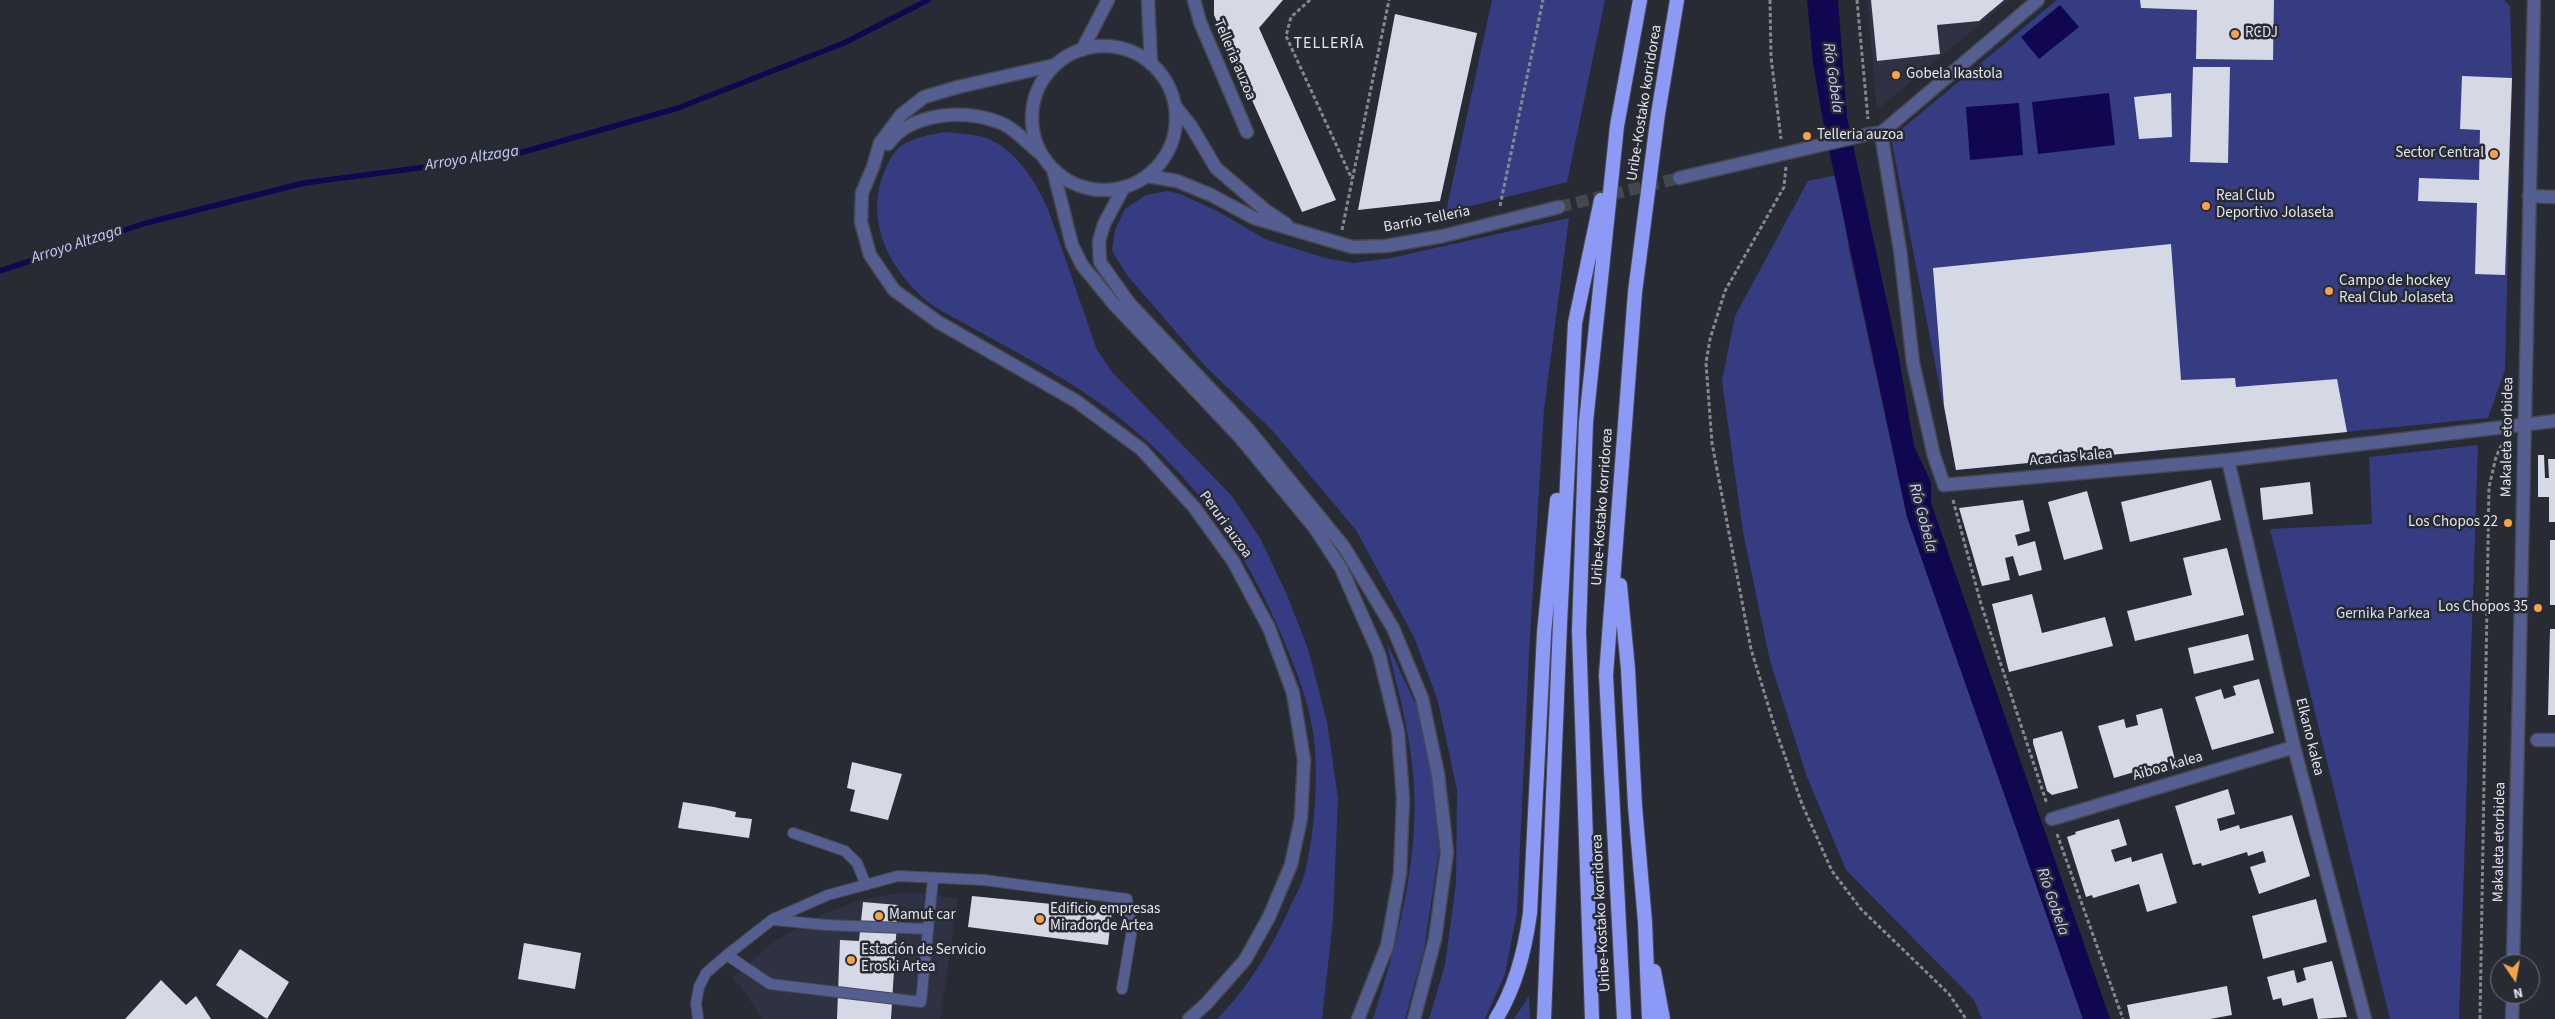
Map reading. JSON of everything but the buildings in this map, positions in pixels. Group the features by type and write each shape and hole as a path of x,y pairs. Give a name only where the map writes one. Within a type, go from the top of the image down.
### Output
{"highway":[{"name":"Uribe-Kostako korridorea","path":"1592,1019 1579,631 1586,422 1617,126 1640,0"},
{"name":"Uribe-Kostako korridorea","path":"1624,1019 1606,675 1635,292 1658,114 1677,0"},
{"path":"1496,1019 1513,986 1526,940 1530,913 1544,633 1575,323 1617,126"},
{"path":"1544,1019 1560,624 1575,323"},
{"path":"1617,549 1628,670 1635,806 1645,922 1649,1019"},
{"path":"1645,922 1663,1019"}],"street":[{"path":"1082,50 1108,0"},
{"path":"1148,0 1151,64"},
{"name":"Telleria auzoa","path":"1194,0 1200,22 1248,132"},
{"path":"1679,178 1875,134 2038,0"},
{"name":"Makaleta etorbidea","path":"2513,954 2534,0"},
{"path":"1100,46 1118,48 1136,54 1151,64 1162,76 1170,90 1175,106 1176,126 1171,145 1161,162 1147,176 1124,187 1105,190 1086,188 1068,181 1053,169 1041,154 1005,125 977,116 947,115 920,121 895,134 873,167 880,143 901,115 924,97 958,86 1055,65 1082,50 1100,46"},
{"path":"1041,154 1033,131 1032,107 1040,84 1055,65"},
{"path":"1175,106 1191,126 1216,168 1265,210 1301,233"},
{"name":"Acacias kalea","path":"1875,134 1900,250 1913,364 1934,456 1944,485 2228,460 2480,431 2524,423 2555,421"},
{"name":"Peruri auzoa","path":"873,167 862,193 861,222 870,255 894,290 938,322 1076,401 1141,449 1194,507 1233,561 1269,628 1293,693 1304,760 1301,818 1291,865 1269,916 1245,960 1206,1004 1189,1019"},
{"path":"1053,169 1072,245 1082,266 1113,303 1238,435 1314,527 1341,568 1379,654 1398,732 1403,799 1400,874 1387,946 1358,1019"},
{"path":"1147,176 1177,181 1211,195 1254,218 1301,233"},
{"path":"1124,187 1104,224 1099,241 1100,262 1129,302 1248,429 1344,547 1393,628 1422,698 1438,774 1447,852 1435,940 1414,1019"},
{"path":"2529,196 2555,197"},
{"name":"Barrio Telleria","path":"1301,233 1352,247 1386,246 1443,236 1559,207"},
{"name":"Elkano kalea","path":"2228,460 2230,480 2294,747 2365,1019"},
{"path":"2537,740 2555,740"},
{"name":"Aiboa kalea","path":"2052,819 2294,747"},
{"path":"2512,1019 2513,1004"}],"lane":[{"path":"793,833 845,851 857,862 866,885"},
{"path":"699,1019 696,1003 699,988 706,973 726,954 773,919 828,896 898,876 984,880 1126,899 1132,929 1122,989"},
{"path":"726,954 770,984 921,1002 933,878"},
{"path":"773,919 826,925 928,929"}],"path":[{"path":"1310,0 1291,17 1286,36 1352,179"},
{"path":"1339,243 1389,0"},
{"path":"1497,222 1543,0"},
{"path":"1770,0 1771,57 1789,153 1787,174 1784,188 1725,291 1710,339 1706,363 1712,443 1744,611 1752,649 1775,728 1802,804 1832,871 1861,909 1949,994 1966,1019"},
{"path":"1857,0 1875,134"},
{"path":"2480,1019 2489,487 2499,450"},
{"path":"1960,484 1952,502 1981,604 2052,819 2124,1019"}],"shaded area":[{"name":"Gobela Ikastola","path":"1867,0 2009,0 1877,110"},
{"name":"Estación de Servicio Eroski Artea","path":"921,893 958,899 940,1019 762,1019 739,984 731,979 773,942 827,912 860,900 892,894"}],"green space":[{"path":"1492,0 1605,0 1567,182 1446,212"},
{"name":"Real Club Deportivo Jolaseta","path":"2057,0 2504,0 2510,6 2512,78 2505,370 2488,418 1956,470 1891,138"},
{"path":"944,132 979,136 991,140 1012,155 1029,175 1037,186 1048,209 1097,350 1113,373 1231,495 1260,538 1287,595 1308,649 1327,722 1338,798 1333,919 1322,1019 1217,1019 1239,994 1268,951 1301,883 1308,860 1315,804 1315,749 1311,720 1305,697 1284,641 1257,583 1224,529 1185,479 1163,456 1139,434 1092,397 935,307 907,281 896,265 886,249 877,213 878,194 883,175 898,148 916,138"},
{"path":"1837,175 1849,250 1907,517 2083,1019 1982,1019 1974,1000 1846,870 1807,777 1770,661 1743,532 1722,381 1735,316 1808,181"},
{"path":"1168,191 1180,194 1219,212 1265,239 1325,258 1353,263 1391,258 1569,218 1544,409 1529,654 1517,913 1505,974 1485,1019 1429,1019 1445,965 1456,883 1457,790 1438,701 1414,637 1356,530 1271,429 1206,367 1127,275 1112,250 1115,230 1125,209 1146,195"},
{"name":"Gernika Parkea","path":"2478,445 2459,1019 2390,1019 2270,529 2372,524 2369,457"},
{"path":"1387,643 1416,705 1435,792 1439,850 1424,950 1405,1019 1373,1019 1393,952 1408,883 1414,813 1409,743"},
{"path":"1529,996 1530,1019 1514,1019"}],"water":[{"name":"Río Gobela","path":"1807,0 1838,0 1847,117 1899,358 1914,446 1931,482 1931,503 2110,1019 2083,1019 1907,517 1823,121 1813,63"},
{"path":"2060,5 2079,27 2039,59 2021,37"},
{"path":"2109,93 2115,145 2038,154 2032,102"},
{"path":"2019,103 2023,155 1970,160 1966,107"}],"waterway":[{"name":"Arroyo Altzaga","path":"0,271 146,223 304,183 509,156 678,108 844,43 928,0"}],"tunnel":[{"path":"1559,207 1679,178"}],"place":[{"name":"RCDJ","path":"2235,34"},
{"name":"Gobela Ikastola","path":"1896,75"},
{"name":"Telleria auzoa","path":"1807,136"},
{"name":"Sector Central","path":"2494,154"},
{"name":"Real Club Deportivo Jolaseta","path":"2206,206"},
{"name":"Campo de hockey Real Club Jolaseta","path":"2329,291"},
{"name":"Los Chopos 22","path":"2508,523"},
{"name":"Los Chopos 35","path":"2538,608"},
{"name":"Mamut car","path":"879,916"},
{"name":"Edificio empresas Mirador de Artea","path":"1040,919"},
{"name":"Estación de Servicio Eroski Artea","path":"851,960"}],"district":[{"name":"TELLERÍA","path":"1329,44"}]}
